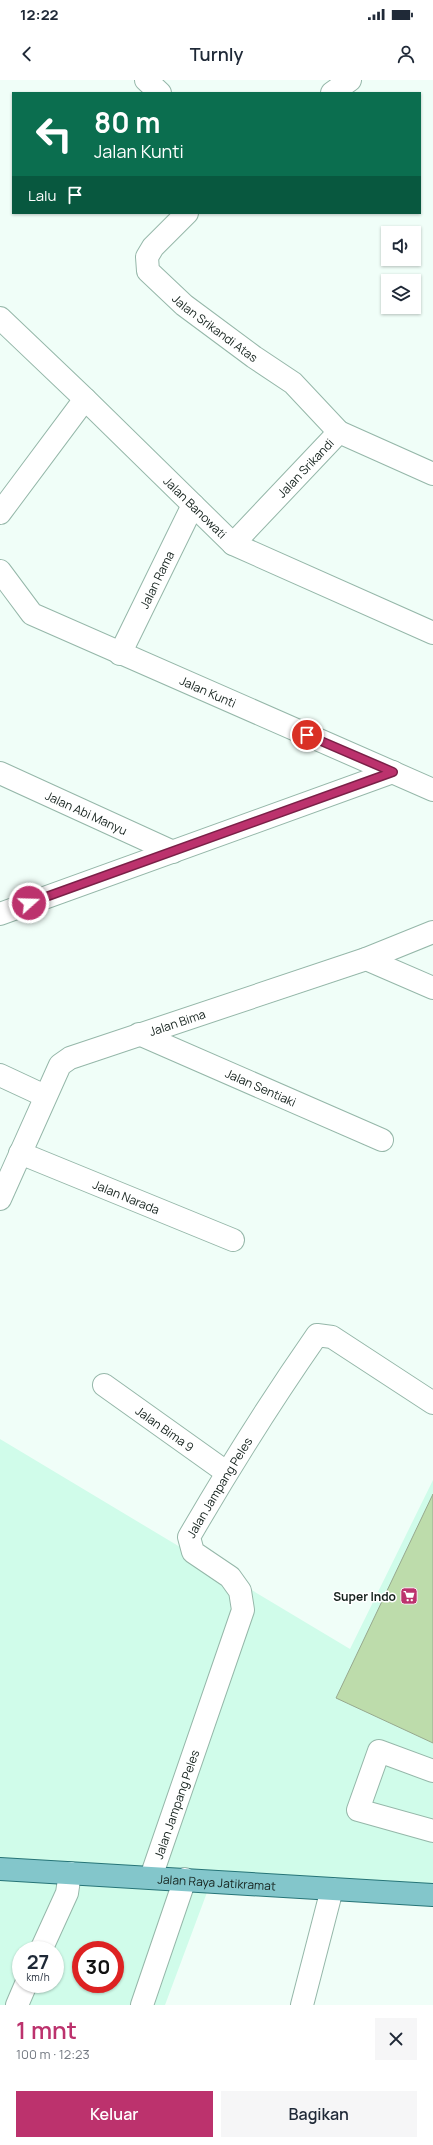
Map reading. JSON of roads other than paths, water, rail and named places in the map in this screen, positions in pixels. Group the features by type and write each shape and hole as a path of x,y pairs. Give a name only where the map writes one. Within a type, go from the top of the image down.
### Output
{"main road":[{"name":"Jalan Raya Jatikramat","path":"0,1869 433,1895"}],"street":[{"path":"146,80 159,92"},
{"path":"333,92 350,80"},
{"name":"Jalan Srikandi Atas","path":"186,214 153,247 147,257 148,271 184,305 254,357 293,383 339,432"},
{"name":"Jalan Banowati","path":"0,318 233,544 433,633"},
{"path":"0,513 85,399"},
{"name":"Jalan Srikandi","path":"233,544 339,432 433,474"},
{"name":"Jalan Rama","path":"120,654 193,505"},
{"name":"Jalan Kunti","path":"0,571 32,614 120,654 433,790"},
{"path":"0,914 393,772"},
{"name":"Jalan Abi Manyu","path":"0,774 173,852"},
{"name":"Jalan Bima","path":"0,1199 60,1065 70,1058 366,959 433,932"},
{"path":"366,959 433,988"},
{"name":"Jalan Sentiaki","path":"139,1034 382,1140"},
{"path":"0,1075 45,1096"},
{"name":"Jalan Narada","path":"20,1153 233,1240"},
{"name":"Jalan Jampang Peles","path":"151,1877 243,1610 240,1591 230,1577 193,1552 189,1537 226,1472 270,1401 317,1336 332,1337 433,1403"},
{"name":"Jalan Bima 9","path":"104,1385 226,1472"},
{"path":"433,1771 380,1751 358,1810 433,1831"},
{"path":"45,1941 67,1892 70,1873"},
{"path":"142,2005 186,1879"},
{"path":"302,2005 332,1888"},
{"path":"17,2005 22,1993"}],"place":[{"name":"Super Indo","path":"409,1596"}]}
